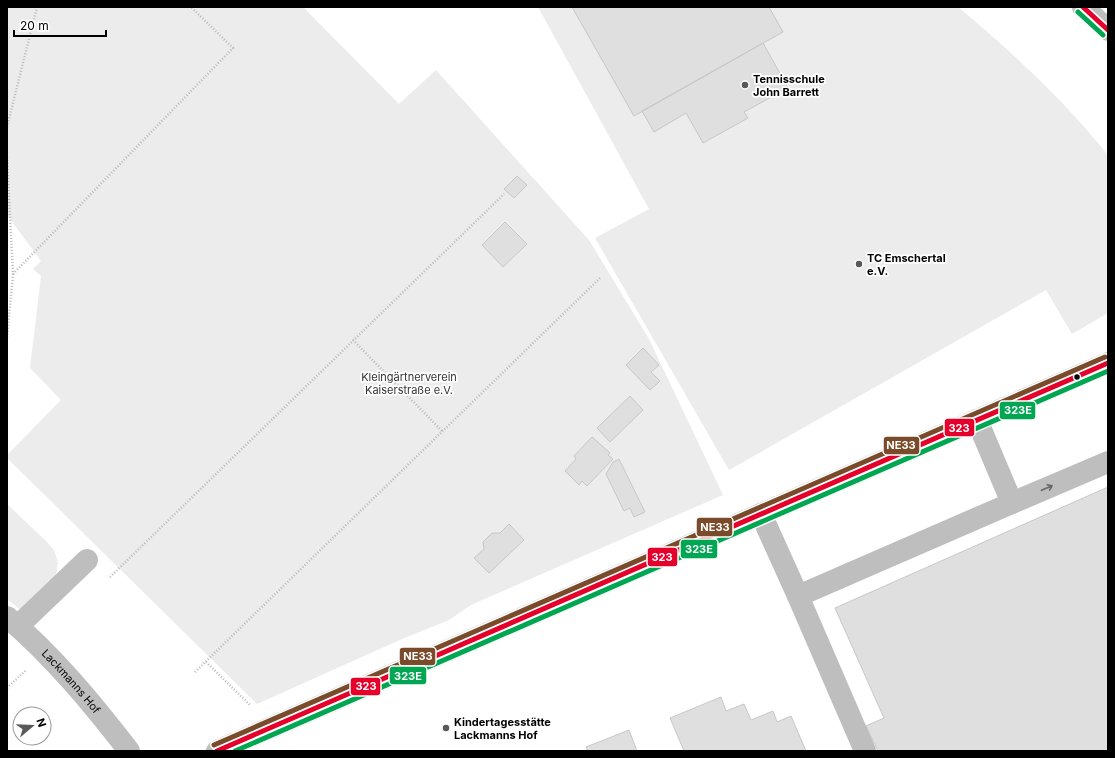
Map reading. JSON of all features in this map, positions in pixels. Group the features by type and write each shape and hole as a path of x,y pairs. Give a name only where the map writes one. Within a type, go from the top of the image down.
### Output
{"street":[{"path":"1083,7 1108,30"},
{"path":"217,751 1108,363"},
{"path":"977,420 1012,503"},
{"path":"798,596 1108,462"},
{"path":"760,514 808,618 866,751"},
{"path":"13,622 87,560"},
{"name":"Lackmanns Hof","path":"13,622 45,652 93,704 129,751"}],"path":[{"path":"7,127 37,7"},
{"path":"13,274 233,48 191,7"},
{"path":"7,157 13,274 7,338"},
{"path":"106,580 504,194"},
{"path":"195,672 600,278"},
{"path":"353,340 442,431"},
{"path":"206,662 251,706 262,731"}],"green space":[{"name":"Kleingärtnerverein Kaiserstraße e.V.","path":"7,7 303,7 399,104 436,70 589,240 649,339 723,495 471,605 449,620 402,639 257,704 7,458 7,455 61,400 30,368 41,276 33,269 41,261 7,215"},
{"name":"TC Emschertal e.V.","path":"538,7 958,7 1037,77 1074,115 1108,155 1108,313 1072,334 1046,290 729,470 595,238 649,209"},
{"path":"7,504 54,550 58,562 55,577 22,611 7,599"}],"building":[{"path":"572,7 769,7 783,32 634,116"},
{"path":"763,43 788,88 744,112 748,118 703,143 686,113 654,132 642,111"},
{"path":"517,176 527,185 514,198 504,189"},
{"path":"505,222 527,244 503,267 482,245"},
{"path":"643,348 659,365 651,372 660,381 650,390 626,365"},
{"path":"630,396 643,410 610,442 597,428"},
{"path":"592,437 610,453 608,455 613,459 587,486 582,481 579,485 565,471 576,459 574,456"},
{"path":"619,459 645,512 634,517 630,508 624,511 606,474 613,462"},
{"path":"1108,487 1108,751 878,751 866,726 884,718 835,608"},
{"path":"509,524 524,540 489,573 474,558 484,549 483,542 492,533 500,533"},
{"path":"721,697 726,711 744,704 751,720 773,711 777,722 791,716 806,751 684,751 670,718"},
{"path":"629,730 637,751 588,751 586,747"}],"transit line":[{"name":"323","path":"1083,7 1108,30"},
{"name":"323E","path":"1078,12 1103,35"},
{"name":"NE33","path":"214,745 1105,357"},
{"name":"323","path":"217,751 1108,363"},
{"name":"323E","path":"235,751 1108,371"}],"place":[{"name":"Tennisschule John Barrett","path":"745,85"},
{"name":"TC Emschertal e.V.","path":"859,264"},
{"name":"Kindertagesstätte Lackmanns Hof","path":"446,728"}]}
